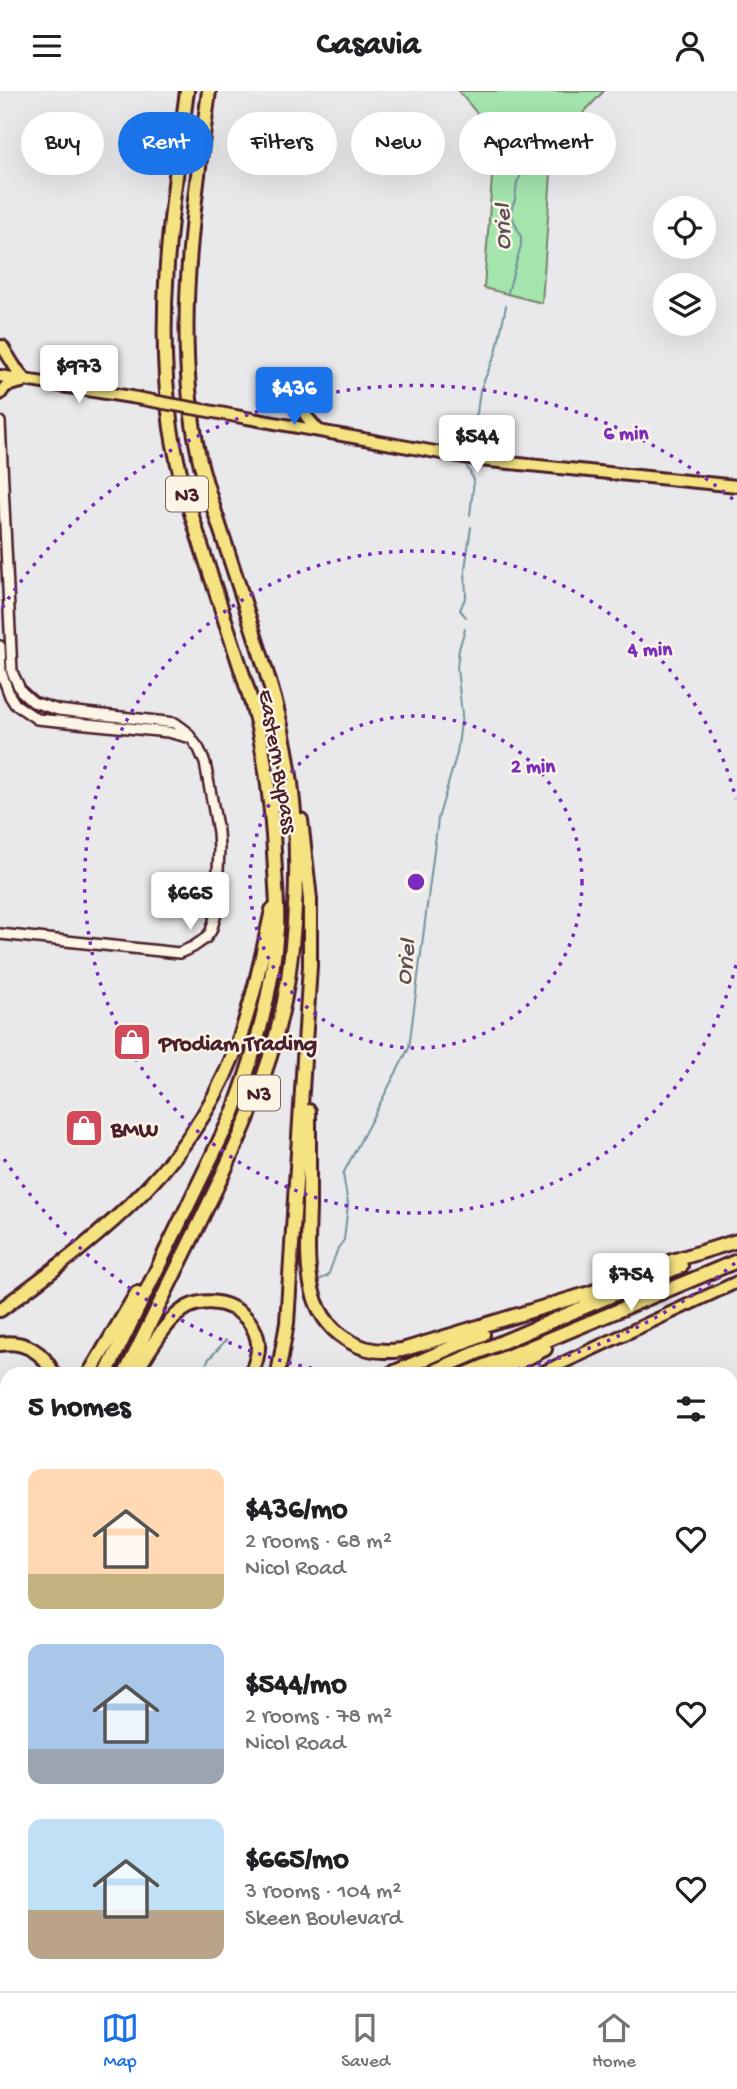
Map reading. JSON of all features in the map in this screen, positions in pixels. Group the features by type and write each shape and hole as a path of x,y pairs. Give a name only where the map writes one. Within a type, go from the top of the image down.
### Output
{"highway":[{"name":"Eastern Bypass","path":"109,1367 222,1140 254,1052 264,1015 277,926 269,795 257,723 186,491 171,428 165,363 165,298 173,197 187,91"},
{"name":"Eastern Bypass","path":"128,1367 247,1122 273,1047 287,981 293,931 296,853 293,786 286,745 270,684 206,485 193,422 187,362 189,242 209,91"},
{"path":"279,1367 286,1323 310,966 310,899 303,829 293,786"},
{"path":"0,1310 87,1245 142,1195 176,1156 199,1122 221,1084 241,1035 253,995 276,889"},
{"path":"308,1020 308,1258 313,1295 318,1309 330,1327 353,1344 368,1350 391,1352 590,1293"},
{"path":"406,1367 500,1327 672,1261 737,1241"},
{"path":"443,1367 737,1241"},
{"path":"93,1367 169,1243"},
{"path":"483,1367 737,1261"},
{"path":"139,1367 180,1313 187,1307 206,1302 235,1308 250,1324 258,1343 254,1367"},
{"path":"510,1367 627,1307"},
{"path":"0,1344 18,1344 30,1348 45,1359 49,1367"}],"main road":[{"path":"2,346 15,367 29,380"},
{"path":"0,376 480,460 737,487"},
{"path":"0,394 6,386 29,380"},
{"path":"298,403 318,430"},
{"path":"554,1367 737,1282"}],"street":[{"path":"0,422 2,525 12,672 21,691 33,702 58,710 145,725 191,738 205,764 219,840 216,914 211,931 193,947 179,953 0,934"},
{"path":"0,646 1,672 10,696 37,719 80,725 145,725"},
{"path":"80,725 81,713"}],"green space":[{"path":"459,91 604,91 584,112 476,112"},
{"path":"492,175 551,175 542,303 484,288"}],"waterway":[{"name":"Oriel","path":"508,292 521,245 521,237 511,214 517,182 521,175"},
{"name":"Oriel","path":"469,451 471,425 477,413 480,390 496,353 506,306"},
{"path":"467,467 474,480 470,515"},
{"name":"Oriel","path":"466,617 460,610 466,596 465,569 471,527"},
{"name":"Oriel","path":"321,1279 328,1276 338,1248 344,1240 348,1204 343,1174 409,1048 438,819 457,753 462,715 457,668 465,629"},
{"path":"206,1367 208,1360 226,1340"}],"place":[{"name":"Prodiam Trading","path":"132,1042"},
{"name":"BMW","path":"84,1128"}]}
